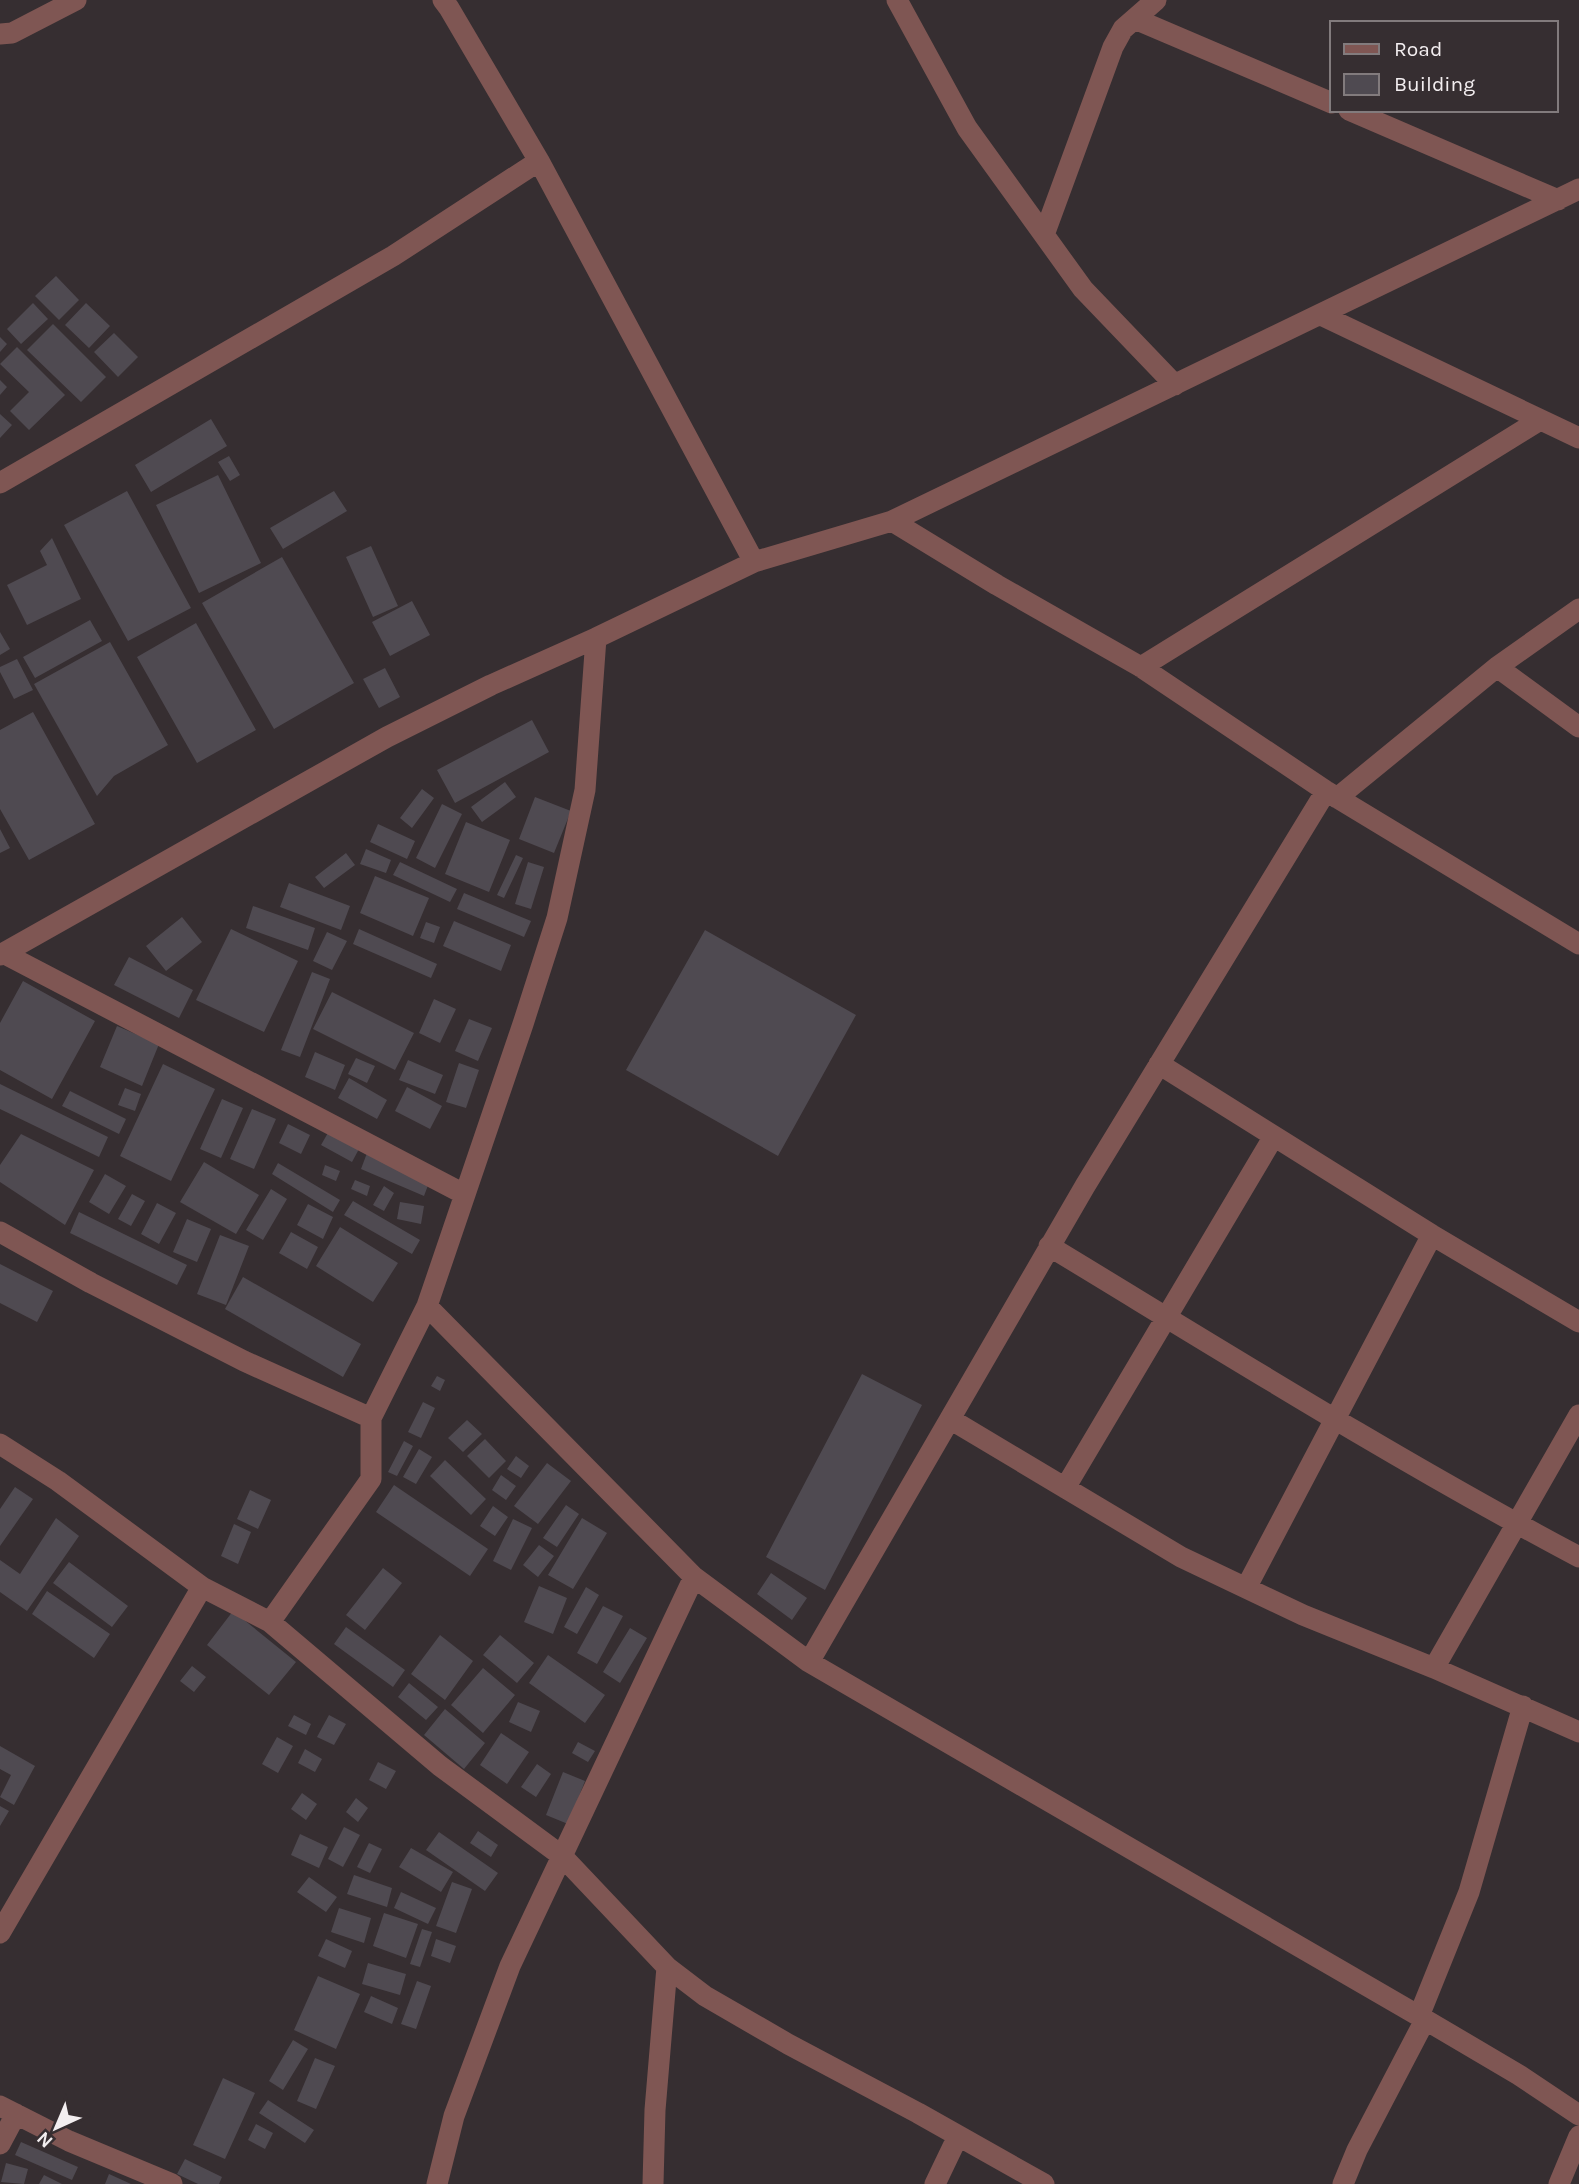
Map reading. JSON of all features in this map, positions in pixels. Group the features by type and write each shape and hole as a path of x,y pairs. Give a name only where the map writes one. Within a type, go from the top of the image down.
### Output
{"street":[{"path":"0,34 12,33 76,0"},
{"path":"443,0 539,161 754,562"},
{"path":"897,0 967,128 1044,235 1083,289 1175,385"},
{"path":"1044,235 1113,47 1123,29 1156,0"},
{"path":"1135,19 1330,102"},
{"path":"1354,112 1558,200"},
{"path":"0,483 393,256 539,161"},
{"path":"2,954 387,737 491,685 754,562 892,521 1579,189"},
{"path":"1321,315 1579,438"},
{"path":"1141,667 1540,420"},
{"path":"892,521 1141,667 1332,795 1579,944"},
{"path":"809,1662 1049,1247 1159,1064 1332,795 1497,667 1579,609"},
{"path":"270,1622 371,1479 370,1418 427,1306 523,1024 557,918 585,790 596,638"},
{"path":"1497,667 1579,727"},
{"path":"2,954 464,1194"},
{"path":"1159,1064 1432,1235 1579,1322"},
{"path":"1065,1488 1274,1136"},
{"path":"0,1232 91,1283 244,1361 370,1418"},
{"path":"1246,1588 1432,1235"},
{"path":"1049,1247 1335,1419 1579,1557"},
{"path":"427,1306 694,1577 809,1662 1422,2018 1579,2115"},
{"path":"1434,1668 1579,1415"},
{"path":"950,1419 1181,1557 1303,1615 1434,1668 1579,1732"},
{"path":"0,1444 58,1481 202,1587 270,1622 440,1766 562,1856 667,1967 705,1996 1044,2184"},
{"path":"437,2184 454,2116 505,1979 694,1577"},
{"path":"0,1933 202,1587"},
{"path":"1343,2184 1422,2018 1469,1892 1523,1706"},
{"path":"653,2184 655,2110 667,1967"},
{"path":"0,2144 8,2110 69,2141 172,2184"},
{"path":"935,2184 958,2136"},
{"path":"1559,2184 1579,2136"}],"building":[{"path":"56,276 79,300 59,320 35,296"},
{"path":"33,303 48,319 21,344 7,329"},
{"path":"86,303 110,326 89,348 65,325"},
{"path":"53,324 106,377 81,402 27,350"},
{"path":"114,333 138,357 118,377 94,352"},
{"path":"0,337 7,344 0,352"},
{"path":"17,347 65,395 29,430 10,411 29,392 0,364"},
{"path":"0,380 7,387 0,395"},
{"path":"0,414 12,425 0,438"},
{"path":"211,419 227,446 151,492 135,465"},
{"path":"229,456 240,475 230,481 218,462"},
{"path":"218,475 261,563 199,593 156,505"},
{"path":"127,491 191,608 128,641 64,525"},
{"path":"334,491 347,511 283,549 270,528"},
{"path":"52,538 81,599 27,625 7,585 47,565 40,551"},
{"path":"371,546 398,606 373,617 346,557"},
{"path":"282,557 354,683 274,729 202,603"},
{"path":"412,601 430,635 390,656 372,622"},
{"path":"90,620 102,641 35,678 23,657"},
{"path":"196,623 256,730 197,763 137,657"},
{"path":"0,632 10,649 0,655"},
{"path":"110,642 168,745 114,776 97,796 34,684"},
{"path":"17,659 33,690 14,699 0,667"},
{"path":"385,668 400,697 379,708 363,679"},
{"path":"33,712 95,824 29,860 0,809 0,730"},
{"path":"532,720 549,752 455,803 437,770"},
{"path":"505,782 516,797 482,822 471,807"},
{"path":"422,789 434,798 412,828 400,818"},
{"path":"535,797 571,811 554,853 519,839"},
{"path":"442,804 462,814 435,868 416,858"},
{"path":"466,822 510,840 489,892 445,874"},
{"path":"378,824 415,841 407,859 370,842"},
{"path":"0,829 10,848 0,853"},
{"path":"366,849 391,860 386,873 360,864"},
{"path":"346,853 355,865 324,888 315,877"},
{"path":"516,855 523,858 504,898 497,895"},
{"path":"400,862 457,889 450,902 393,875"},
{"path":"528,862 544,867 531,909 515,904"},
{"path":"375,876 429,898 413,936 360,913"},
{"path":"289,883 350,906 341,930 280,907"},
{"path":"464,893 531,921 524,937 457,909"},
{"path":"253,906 315,928 308,950 246,928"},
{"path":"182,917 202,942 166,971 146,946"},
{"path":"454,921 511,945 501,971 443,946"},
{"path":"426,922 440,927 434,943 420,938"},
{"path":"231,929 298,961 264,1032 196,1000"},
{"path":"359,929 437,964 431,978 353,944"},
{"path":"705,930 856,1015 778,1156 626,1070"},
{"path":"327,932 347,941 332,970 313,961"},
{"path":"129,957 193,990 179,1018 114,985"},
{"path":"312,972 330,979 300,1057 281,1050"},
{"path":"23,981 95,1021 52,1099 0,1070 0,1023"},
{"path":"332,992 414,1033 395,1070 313,1029"},
{"path":"434,999 456,1009 440,1043 419,1033"},
{"path":"469,1019 492,1028 478,1061 455,1051"},
{"path":"117,1026 159,1044 142,1086 100,1067"},
{"path":"315,1052 345,1065 335,1090 305,1077"},
{"path":"356,1058 375,1066 367,1083 348,1074"},
{"path":"408,1060 443,1075 435,1094 399,1080"},
{"path":"459,1063 479,1070 466,1108 446,1102"},
{"path":"163,1064 215,1089 171,1181 120,1156"},
{"path":"349,1078 387,1100 377,1119 338,1098"},
{"path":"0,1084 108,1137 99,1157 0,1109"},
{"path":"407,1087 442,1106 430,1129 395,1111"},
{"path":"125,1088 141,1094 135,1111 118,1105"},
{"path":"70,1091 126,1119 119,1134 62,1106"},
{"path":"222,1099 243,1108 221,1158 200,1149"},
{"path":"252,1109 276,1119 254,1169 230,1159"},
{"path":"288,1124 310,1135 301,1154 279,1143"},
{"path":"329,1131 359,1149 352,1162 321,1145"},
{"path":"21,1134 94,1170 65,1225 0,1182 0,1165"},
{"path":"367,1153 430,1180 424,1196 361,1169"},
{"path":"204,1162 259,1195 236,1234 180,1202"},
{"path":"278,1163 340,1200 333,1212 272,1174"},
{"path":"325,1165 340,1171 336,1181 322,1175"},
{"path":"105,1174 126,1186 109,1214 89,1202"},
{"path":"355,1180 370,1186 367,1196 351,1189"},
{"path":"384,1186 394,1193 384,1211 373,1205"},
{"path":"271,1189 287,1199 263,1240 246,1230"},
{"path":"132,1194 145,1201 131,1226 118,1219"},
{"path":"353,1201 420,1240 412,1254 344,1215"},
{"path":"400,1202 424,1206 421,1224 397,1219"},
{"path":"157,1203 176,1213 159,1244 141,1234"},
{"path":"308,1204 333,1217 323,1239 297,1225"},
{"path":"79,1212 187,1265 177,1285 70,1233"},
{"path":"187,1219 211,1229 197,1262 173,1252"},
{"path":"340,1227 398,1263 373,1302 316,1266"},
{"path":"291,1232 318,1247 307,1269 279,1253"},
{"path":"220,1235 249,1246 226,1305 197,1294"},
{"path":"0,1264 53,1291 37,1322 0,1303"},
{"path":"243,1277 361,1344 343,1377 225,1309"},
{"path":"862,1374 922,1405 825,1590 766,1557"},
{"path":"437,1376 445,1380 440,1391 431,1386"},
{"path":"423,1402 435,1408 421,1438 408,1432"},
{"path":"467,1420 482,1434 463,1452 448,1438"},
{"path":"485,1439 506,1461 489,1478 467,1456"},
{"path":"404,1441 413,1446 397,1476 388,1472"},
{"path":"419,1449 432,1457 416,1484 403,1477"},
{"path":"516,1456 529,1466 521,1478 507,1469"},
{"path":"445,1460 486,1499 471,1515 430,1476"},
{"path":"547,1463 571,1481 538,1524 514,1506"},
{"path":"501,1475 516,1486 506,1500 492,1490"},
{"path":"394,1485 488,1549 470,1576 376,1512"},
{"path":"15,1487 33,1499 0,1546 0,1509"},
{"path":"250,1490 271,1500 258,1529 237,1519"},
{"path":"566,1505 579,1514 557,1547 543,1538"},
{"path":"493,1506 508,1517 495,1536 480,1526"},
{"path":"56,1518 79,1536 27,1611 0,1592 0,1560 20,1574"},
{"path":"582,1518 607,1533 573,1589 548,1575"},
{"path":"513,1519 532,1528 511,1570 493,1561"},
{"path":"234,1524 251,1532 238,1564 221,1556"},
{"path":"539,1545 554,1556 538,1577 523,1565"},
{"path":"69,1562 128,1606 112,1627 53,1583"},
{"path":"383,1568 402,1583 365,1630 346,1615"},
{"path":"771,1573 807,1598 792,1620 757,1594"},
{"path":"539,1586 567,1598 553,1634 524,1622"},
{"path":"586,1587 599,1595 577,1634 564,1627"},
{"path":"47,1591 110,1634 94,1658 32,1614"},
{"path":"603,1606 623,1616 597,1664 577,1653"},
{"path":"233,1611 296,1662 269,1695 207,1645"},
{"path":"346,1627 405,1670 393,1687 334,1644"},
{"path":"630,1628 647,1638 620,1683 603,1672"},
{"path":"440,1635 473,1661 445,1700 411,1674"},
{"path":"500,1635 534,1663 517,1683 483,1655"},
{"path":"548,1655 605,1695 585,1723 529,1683"},
{"path":"192,1666 206,1677 194,1692 180,1681"},
{"path":"483,1668 515,1695 483,1733 451,1705"},
{"path":"409,1683 438,1707 426,1720 398,1697"},
{"path":"518,1702 540,1711 531,1732 509,1722"},
{"path":"445,1709 485,1743 464,1769 424,1735"},
{"path":"294,1715 311,1724 306,1735 288,1726"},
{"path":"329,1715 346,1724 334,1745 317,1737"},
{"path":"501,1733 529,1752 507,1784 480,1765"},
{"path":"277,1737 293,1746 278,1773 262,1764"},
{"path":"578,1742 595,1751 588,1762 572,1753"},
{"path":"0,1746 35,1766 14,1805 0,1797 11,1775 0,1769"},
{"path":"305,1749 322,1759 315,1772 298,1763"},
{"path":"378,1762 396,1771 386,1789 369,1780"},
{"path":"537,1764 551,1774 536,1797 521,1787"},
{"path":"563,1772 585,1781 568,1824 546,1815"},
{"path":"302,1793 317,1804 306,1820 291,1809"},
{"path":"356,1798 368,1808 358,1822 346,1812"},
{"path":"0,1806 9,1811 0,1826"},
{"path":"344,1827 360,1835 343,1867 328,1859"},
{"path":"478,1831 498,1845 491,1857 470,1843"},
{"path":"439,1832 498,1873 485,1891 426,1850"},
{"path":"300,1834 328,1847 319,1868 291,1855"},
{"path":"369,1843 382,1849 370,1873 357,1867"},
{"path":"411,1848 453,1872 441,1892 399,1867"},
{"path":"354,1875 392,1888 387,1907 347,1894"},
{"path":"309,1877 337,1897 326,1912 297,1892"},
{"path":"452,1882 472,1889 456,1933 436,1926"},
{"path":"401,1892 436,1908 428,1924 394,1908"},
{"path":"339,1908 371,1918 364,1943 331,1932"},
{"path":"384,1913 418,1924 406,1958 373,1946"},
{"path":"422,1929 432,1932 420,1967 410,1964"},
{"path":"326,1939 352,1951 345,1968 318,1956"},
{"path":"436,1939 456,1946 450,1963 431,1956"},
{"path":"368,1963 406,1974 400,1995 362,1984"},
{"path":"318,1976 360,1994 336,2049 294,2030"},
{"path":"417,1981 431,1986 416,2029 401,2024"},
{"path":"371,1996 398,2008 392,2024 364,2012"},
{"path":"293,2040 308,2049 283,2090 269,2081"},
{"path":"315,2058 335,2066 316,2109 297,2101"},
{"path":"223,2078 255,2093 225,2159 193,2145"},
{"path":"268,2100 314,2130 305,2143 259,2113"},
{"path":"256,2124 273,2133 265,2149 248,2140"},
{"path":"21,2142 78,2167 72,2180 15,2155"},
{"path":"185,2159 222,2177 219,2184 198,2184 177,2174"},
{"path":"6,2163 28,2169 24,2184 1,2182"},
{"path":"109,2174 131,2184 105,2184"},
{"path":"44,2175 62,2184 39,2184"}]}
